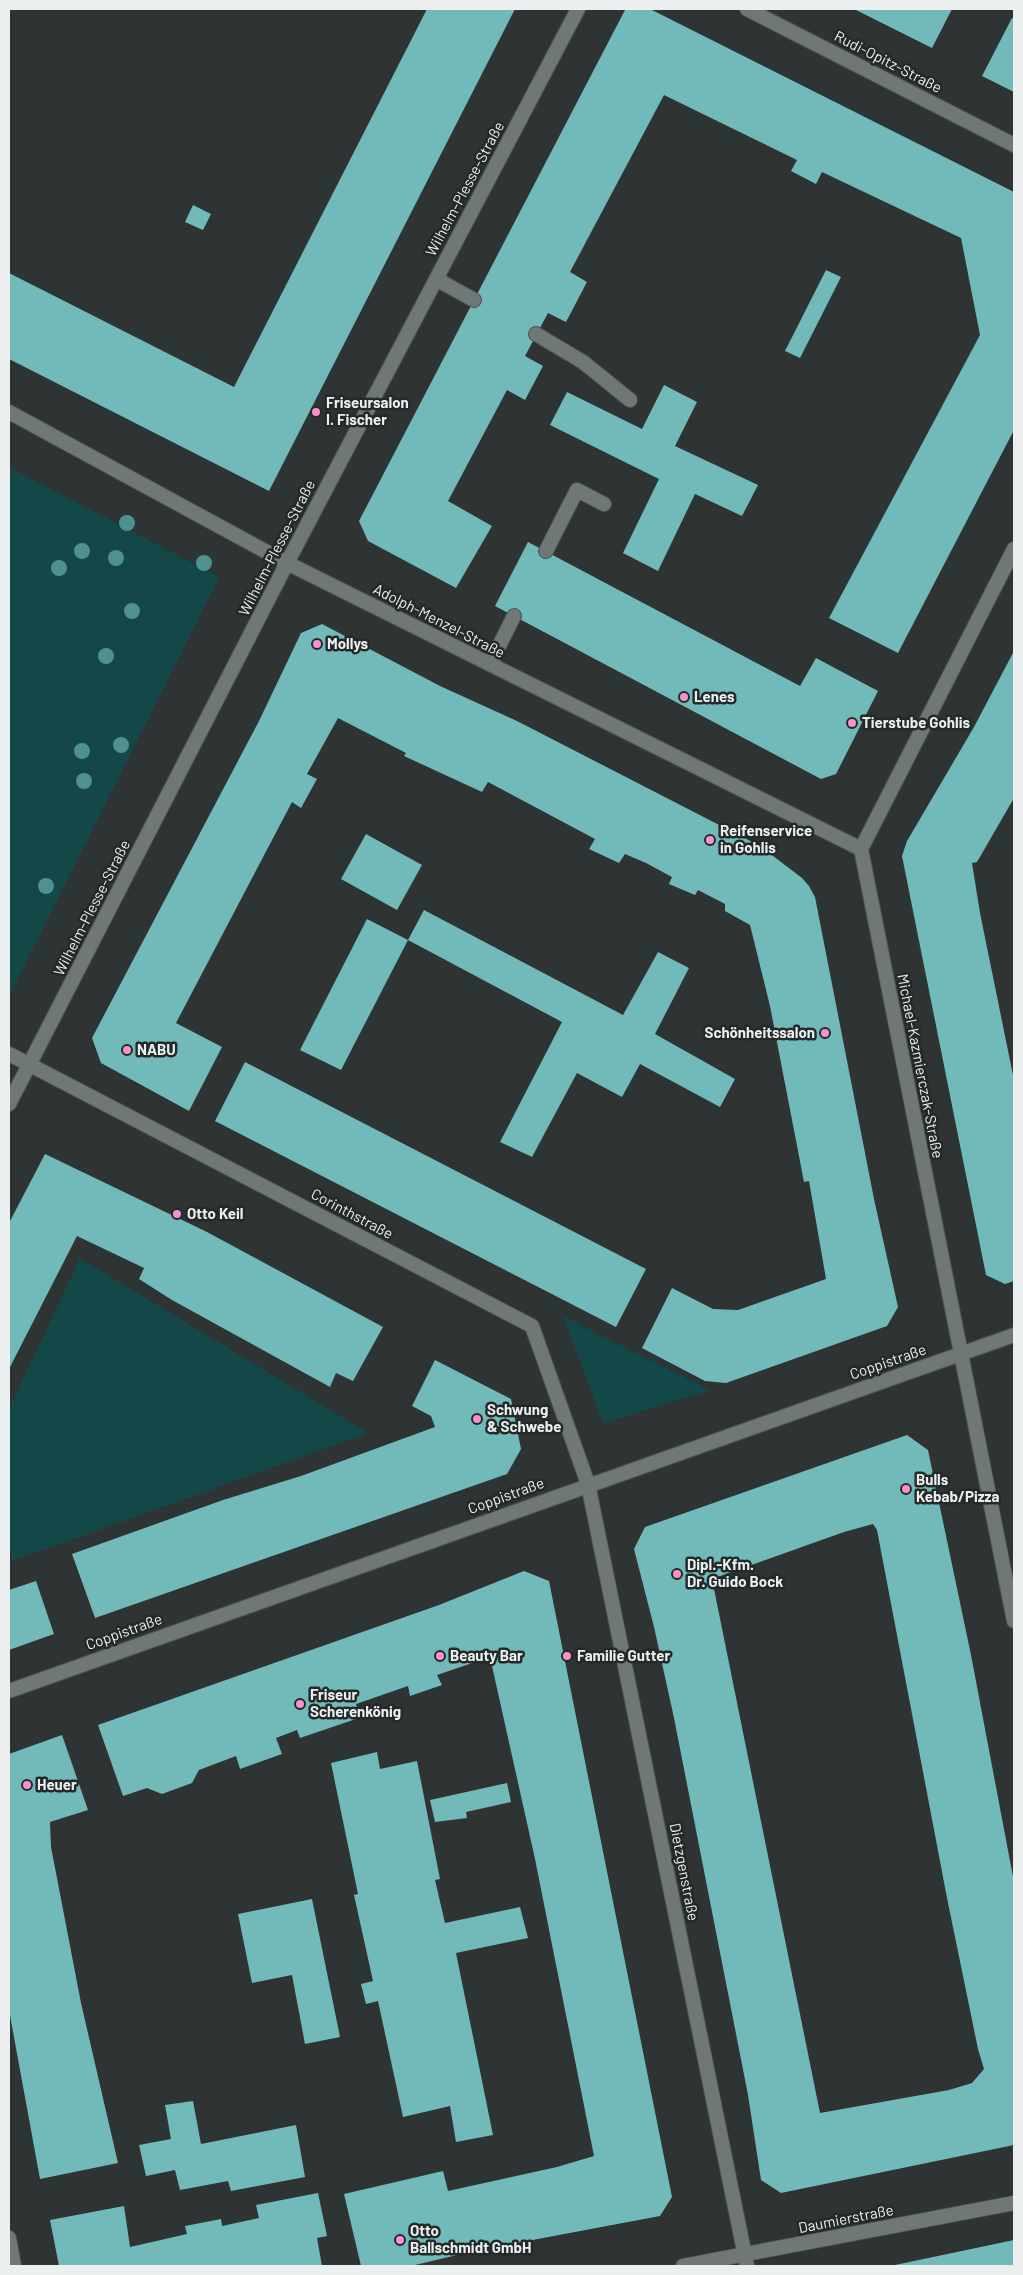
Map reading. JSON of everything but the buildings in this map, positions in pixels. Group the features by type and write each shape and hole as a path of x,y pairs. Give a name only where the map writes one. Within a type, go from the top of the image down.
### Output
{"street":[{"name":"Wilhelm-Plesse-Straße","path":"9,1104 287,563 578,9"},
{"name":"Rudi-Opitz-Straße","path":"747,9 1014,145"},
{"path":"436,279 474,300"},
{"path":"536,334 583,362 630,400"},
{"name":"Adolph-Menzel-Straße","path":"9,412 287,563 861,849"},
{"path":"546,551 576,490 604,504"},
{"path":"861,849 1014,549"},
{"path":"490,664 514,616"},
{"name":"Michael-Kazmierczak-Straße","path":"861,849 1014,1620"},
{"name":"Corinthstraße","path":"9,1054 532,1326 588,1484"},
{"name":"Coppistraße","path":"9,1690 1014,1335"},
{"name":"Dietzgenstraße","path":"588,1484 745,2261"},
{"name":"Daumierstraße","path":"684,2266 745,2261 1014,2203"},
{"path":"9,2238 14,2266"}],"shaded area":[{"path":"9,467 219,577 9,996"},
{"path":"80,1258 368,1433 13,1561 9,1546 9,1409"},
{"path":"563,1316 710,1390 603,1423"}],"place":[{"name":"Friseursalon I. Fischer","path":"316,412"},
{"name":"Mollys","path":"317,644"},
{"name":"Lenes","path":"684,697"},
{"name":"Tierstube Gohlis","path":"852,723"},
{"name":"Reifenservice in Gohlis","path":"710,840"},
{"name":"Schönheitssalon","path":"825,1033"},
{"name":"NABU","path":"127,1050"},
{"name":"Otto Keil","path":"177,1214"},
{"name":"Schwung & Schwebe","path":"477,1419"},
{"name":"Bulls Kebab/Pizza","path":"906,1489"},
{"name":"Dipl.-Kfm. Dr. Guido Bock","path":"677,1574"},
{"name":"Beauty Bar","path":"440,1656"},
{"name":"Familie Gutter","path":"567,1656"},
{"name":"Friseur Scherenkönig","path":"300,1704"},
{"name":"Heuer","path":"27,1785"},
{"name":"Otto Ballschmidt GmbH","path":"400,2240"}]}
